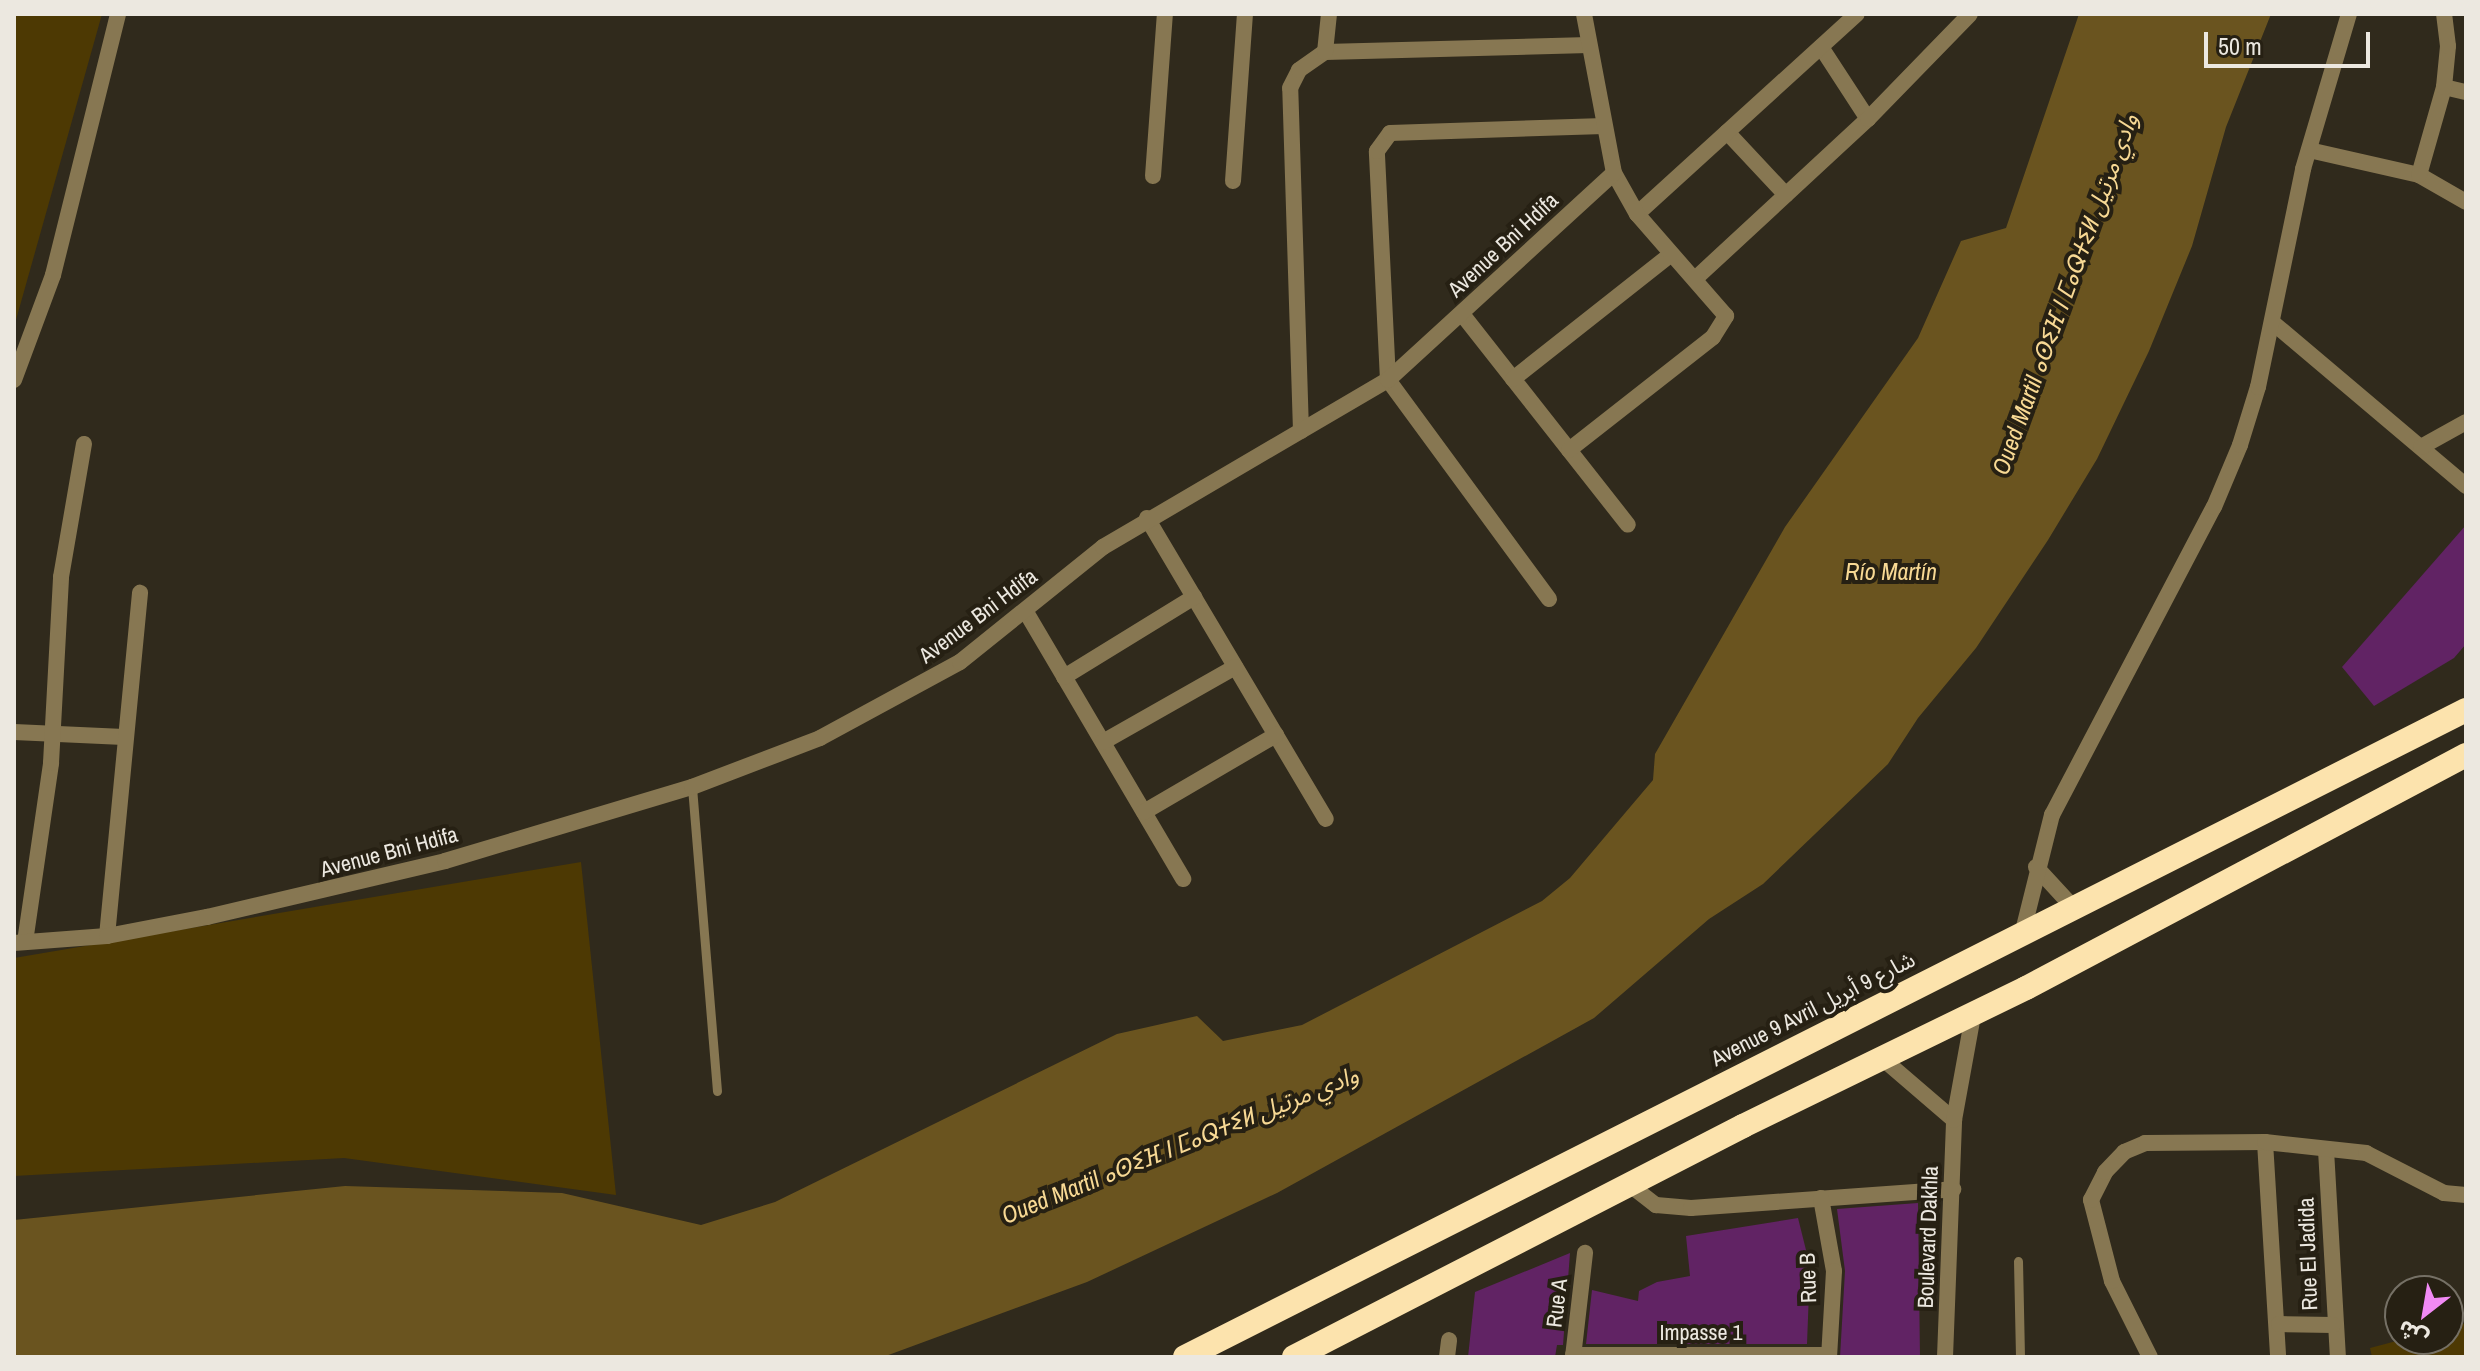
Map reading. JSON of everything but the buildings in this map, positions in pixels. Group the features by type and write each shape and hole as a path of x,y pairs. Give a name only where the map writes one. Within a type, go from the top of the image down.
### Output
{"highway":[{"name":"Avenue 9 Avril شارع 9 أبريل","path":"1185,1357 2072,906 2466,710"},
{"path":"1294,1357 1630,1185 1973,1015 2466,755"}],"street":[{"path":"14,380 53,275 118,14"},
{"path":"1153,176 1165,14"},
{"path":"1233,181 1245,14"},
{"path":"1325,52 1329,14"},
{"path":"1637,214 1857,14"},
{"path":"1695,279 1868,119 1970,14"},
{"path":"2023,931 2036,867 2052,815 2214,507 2258,387 2309,150 2349,14"},
{"path":"2419,175 2444,87 2448,46 2444,14"},
{"path":"1569,450 1720,330 1723,309 1637,214 1614,173 1589,45 1588,15"},
{"path":"1301,431 1290,88 1299,70 1325,52 1589,45"},
{"path":"1821,47 1868,119"},
{"path":"2444,87 2466,92"},
{"path":"1549,599 1388,380 1377,151 1383,136 1604,126"},
{"path":"1727,132 1786,195"},
{"path":"2309,150 2419,175 2466,202"},
{"name":"Avenue Bni Hdifa","path":"20,943 107,936 386,876 692,787 820,738 960,662 1103,547 1147,518 1388,380 1614,173"},
{"path":"1513,379 1671,254"},
{"path":"1462,314 1628,525"},
{"path":"2272,322 2466,486"},
{"path":"2421,447 2466,422"},
{"path":"20,943 52,732 61,577 84,444"},
{"path":"1147,518 1326,819"},
{"path":"107,936 140,593"},
{"path":"1064,677 1194,597"},
{"path":"1026,612 1183,879"},
{"path":"1103,742 1235,667"},
{"path":"14,732 124,737"},
{"path":"1144,812 1276,735"},
{"path":"2036,867 2072,906"},
{"name":"Boulevard Dakhla","path":"1945,1357 1954,1120 1973,1015"},
{"path":"1883,1059 1954,1120"},
{"path":"2265,1142 2279,1324 2278,1357"},
{"path":"2150,1357 2112,1281 2091,1200 2105,1172 2124,1152 2145,1143 2265,1142 2366,1153 2444,1193 2466,1195"},
{"name":"Rue El Jadida","path":"2326,1150 2333,1325 2338,1357"},
{"path":"1630,1185 1666,1207 1953,1189"},
{"name":"Rue B","path":"1821,1198 1834,1271 1829,1356"},
{"name":"Rue A","path":"1573,1356 1585,1253"},
{"path":"2279,1324 2333,1325"},
{"name":"Impasse 1","path":"1573,1356 1829,1356"}],"lane":[{"path":"692,787 717,1091"},
{"path":"2018,1261 2020,1357"}],"shaded area":[{"path":"14,14 102,14 14,327"},
{"path":"581,862 616,1195 344,1158 14,1176 14,958"},
{"path":"2464,1324 2466,1357 2372,1357 2370,1348 2384,1344 2384,1355 2464,1355"}],"water":[{"name":"Río Martín","path":"2079,14 2271,14 2226,127 2192,246 2149,351 2097,459 2048,540 1976,648 1918,718 1888,764 1763,884 1709,919 1594,1018 1277,1193 1087,1282 883,1357 14,1357 14,1220 345,1186 562,1193 701,1225 775,1202 1117,1034 1197,1016 1223,1041 1302,1025 1542,901 1570,878 1653,780 1655,754 1785,527 1918,338 1961,241 2006,228"}],"water label":[{"name":"Oued Martil ⴰⵙⵉⴼ ⵏ ⵎⴰⵕⵜⵉⵍ وادي مرتيل","path":"2065,294"},
{"name":"Oued Martil ⴰⵙⵉⴼ ⵏ ⵎⴰⵕⵜⵉⵍ وادي مرتيل","path":"1180,1145"}]}
